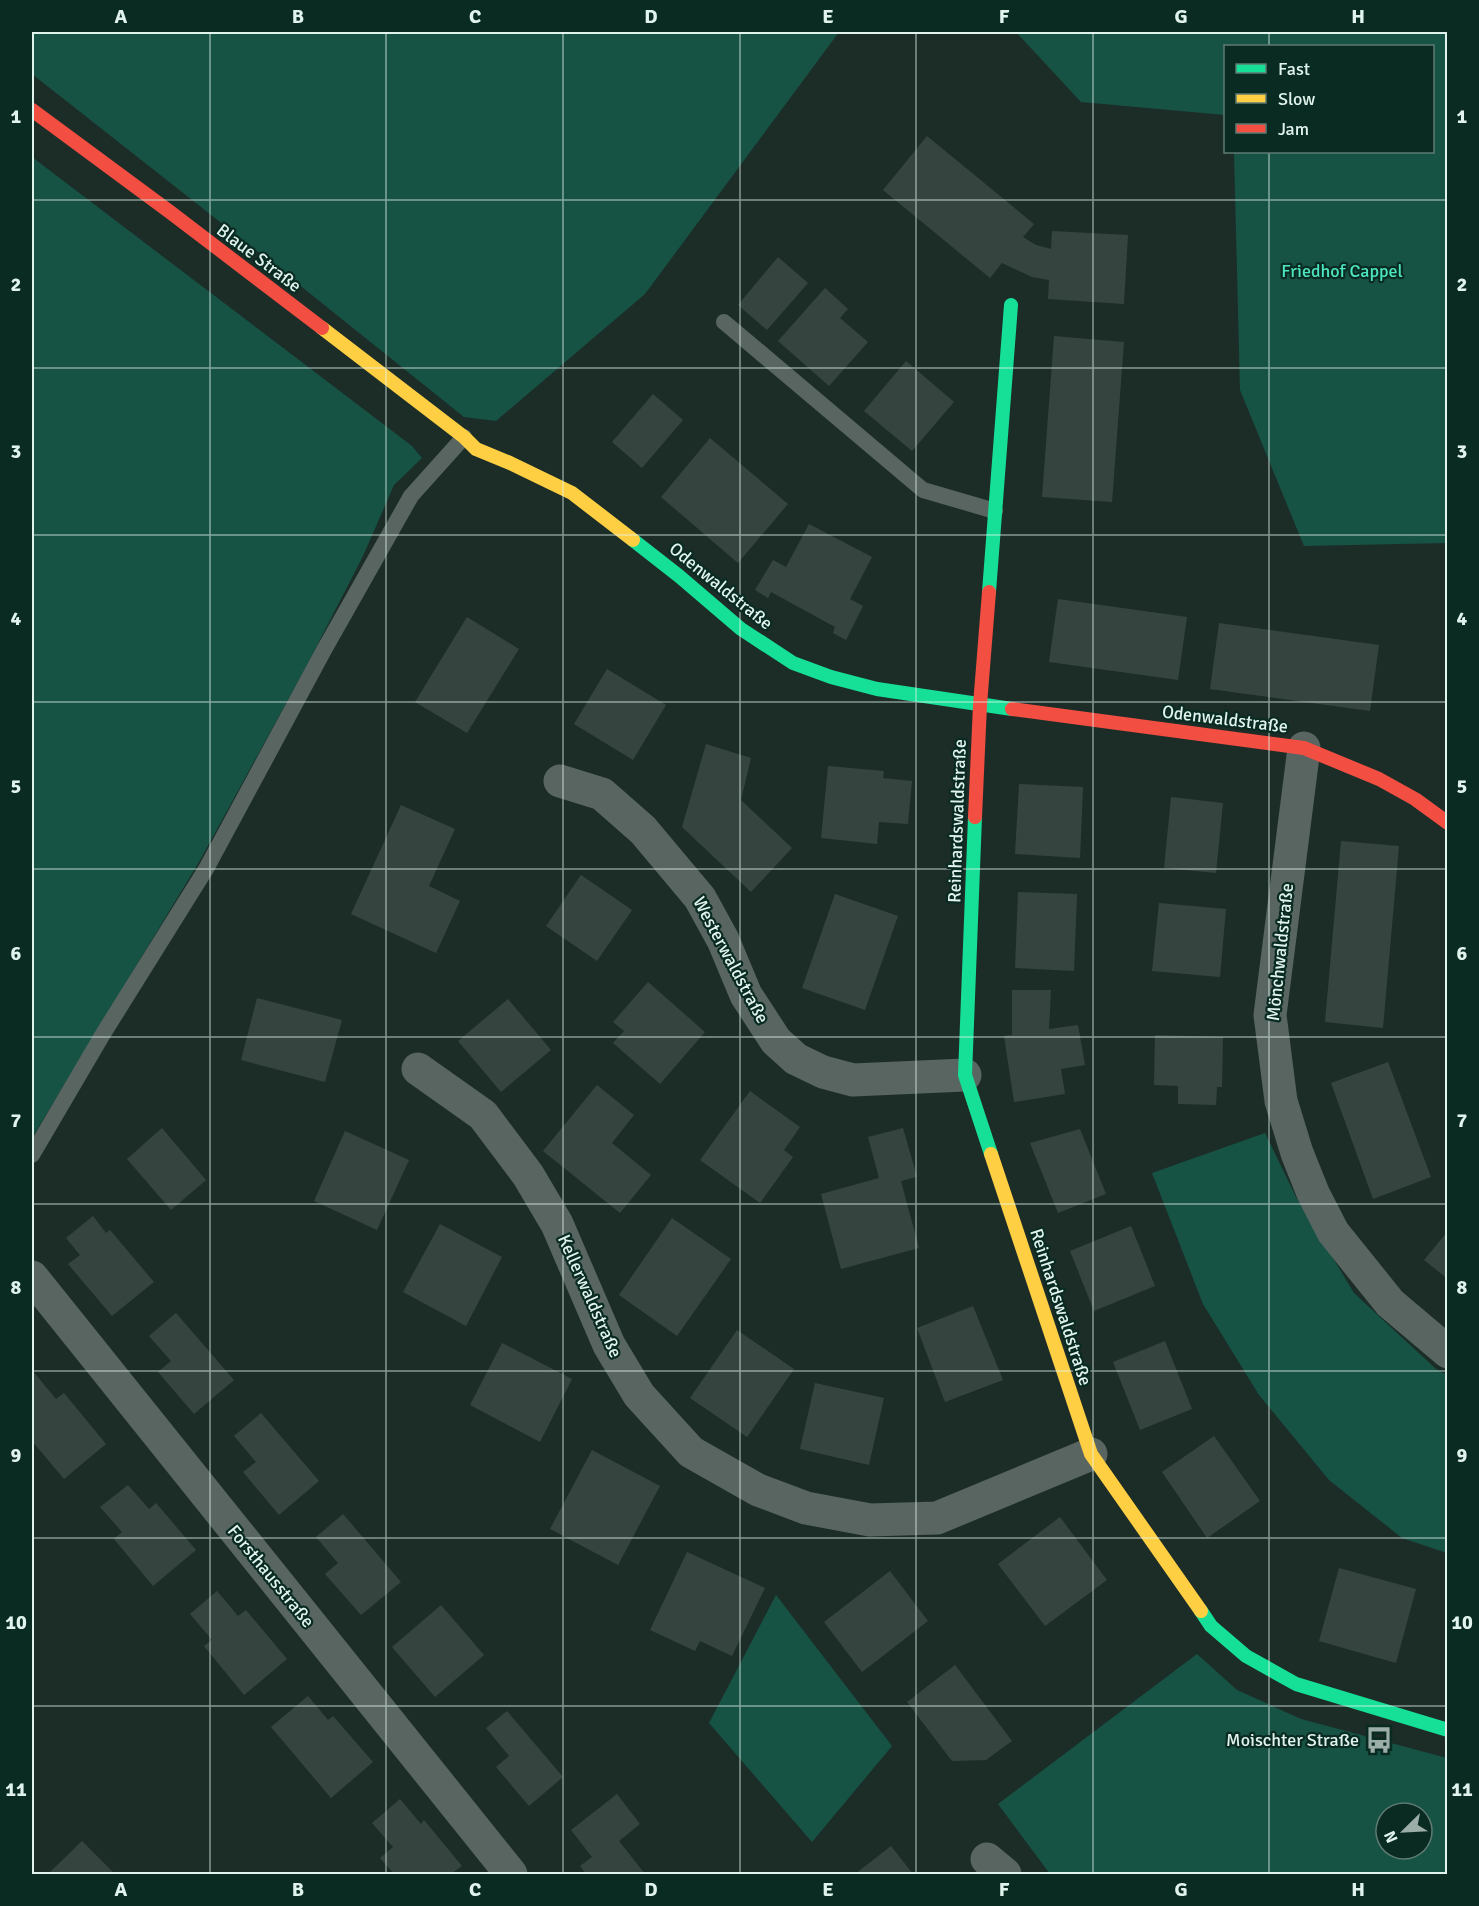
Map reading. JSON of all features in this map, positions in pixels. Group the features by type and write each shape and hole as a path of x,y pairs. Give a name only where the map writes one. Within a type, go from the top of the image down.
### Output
{"street":[{"name":"Blaue Straße","path":"32,110 464,437"},
{"path":"980,705 1011,305"},
{"name":"Odenwaldstraße","path":"464,437 476,449 572,493 680,576 741,629 793,663 831,677 877,689 1304,748 1341,761 1384,781 1445,815"},
{"name":"Reinhardswaldstraße","path":"980,705 965,1075 1091,1454 1211,1626 1246,1656 1296,1684 1448,1730"},
{"name":"Mönchwaldstraße","path":"1304,748 1270,1015 1281,1101 1313,1194 1333,1232 1390,1302 1448,1352"},
{"name":"Westerwaldstraße","path":"560,782 602,794 643,830 700,898 723,940 746,995 776,1041 796,1059 823,1072 854,1080 965,1075"},
{"name":"Kellerwaldstraße","path":"418,1069 483,1114 528,1175 557,1224 609,1346 639,1395 691,1452 701,1458 758,1490 797,1505 870,1520 937,1518 1091,1454"},
{"name":"Forsthausstraße","path":"32,1276 511,1875"}],"lane":[{"path":"724,322 923,490 995,511"},
{"path":"32,1155 103,1034 206,869 324,650 411,496 464,437"}],"green space":[{"path":"32,32 839,32 645,294 496,421 464,417 32,74"},
{"name":"Friedhof Cappel","path":"1016,32 1447,32 1447,543 1304,546 1240,390 1234,153 1434,153 1434,45 1224,45 1224,115 1081,102"},
{"path":"32,157 412,446 422,458 394,485 363,556 307,665 199,862 32,1138"},
{"path":"1265,1133 1296,1197 1354,1293 1436,1369 1447,1375 1447,1553 1402,1538 1329,1480 1259,1395 1203,1304 1152,1173"},
{"path":"776,1595 892,1746 812,1842 709,1723"},
{"path":"1197,1654 1237,1690 1301,1719 1447,1758 1447,1874 1050,1874 998,1804"}],"building":[{"path":"927,136 1034,224 1023,237 1036,245 1051,249 1052,231 1128,235 1124,304 1048,299 1049,280 1032,277 1002,263 990,278 883,190"},
{"path":"778,257 808,283 767,330 738,305"},
{"path":"825,288 848,309 840,318 868,342 829,386 778,341"},
{"path":"1054,336 1124,342 1112,502 1042,497"},
{"path":"906,361 954,402 912,451 864,411"},
{"path":"653,394 683,420 642,468 612,442"},
{"path":"710,438 788,504 738,563 661,497"},
{"path":"809,524 872,557 850,599 863,606 846,640 833,633 835,627 771,592 768,598 755,590 773,560 786,567"},
{"path":"1058,599 1187,617 1178,680 1049,662"},
{"path":"467,617 519,649 467,733 415,702"},
{"path":"1219,623 1379,645 1370,711 1210,689"},
{"path":"607,669 666,705 633,760 574,724"},
{"path":"706,744 751,758 741,800 792,848 751,892 682,827"},
{"path":"828,766 884,771 883,778 912,781 908,824 879,822 877,844 821,838"},
{"path":"1019,784 1083,787 1080,858 1015,854"},
{"path":"1171,797 1223,803 1216,873 1164,868"},
{"path":"401,805 455,829 429,886 460,901 436,953 351,914"},
{"path":"1341,841 1399,846 1383,1028 1325,1022"},
{"path":"581,875 632,910 597,961 546,926"},
{"path":"1018,892 1077,894 1074,971 1015,968"},
{"path":"835,894 898,916 865,1010 802,988"},
{"path":"1159,903 1226,909 1220,977 1152,971"},
{"path":"648,982 705,1032 660,1084 613,1043 624,1031 613,1022"},
{"path":"1012,990 1051,990 1049,1029 1078,1025 1085,1065 1061,1069 1065,1094 1014,1102 1004,1036 1012,1035"},
{"path":"257,998 342,1020 325,1082 241,1060"},
{"path":"508,999 551,1050 501,1092 458,1041"},
{"path":"1155,1035 1223,1037 1222,1087 1217,1087 1216,1105 1178,1104 1178,1086 1154,1085"},
{"path":"1388,1062 1431,1177 1373,1199 1331,1083"},
{"path":"597,1085 634,1115 612,1143 651,1175 620,1213 543,1151"},
{"path":"750,1091 800,1127 784,1150 793,1157 760,1203 700,1160"},
{"path":"162,1128 206,1180 171,1210 127,1159"},
{"path":"903,1128 917,1177 901,1181 919,1248 841,1269 821,1194 879,1178 868,1137"},
{"path":"1080,1129 1106,1194 1058,1213 1030,1143"},
{"path":"345,1131 409,1160 377,1230 314,1201"},
{"path":"93,1216 106,1233 110,1230 154,1282 112,1316 68,1264 80,1255 66,1238"},
{"path":"672,1218 731,1259 677,1336 619,1295"},
{"path":"440,1224 502,1257 466,1326 403,1292"},
{"path":"1131,1226 1155,1286 1094,1311 1070,1251"},
{"path":"1448,1231 1448,1279 1424,1260"},
{"path":"973,1306 1003,1380 945,1402 917,1328"},
{"path":"176,1313 234,1380 194,1414 158,1372 171,1361 149,1336"},
{"path":"737,1330 794,1369 747,1437 690,1398"},
{"path":"1165,1341 1192,1409 1140,1430 1113,1362"},
{"path":"502,1343 572,1379 540,1442 470,1405"},
{"path":"32,1370 56,1399 64,1393 106,1444 64,1479 32,1441"},
{"path":"815,1383 884,1398 869,1465 800,1449"},
{"path":"261,1413 319,1481 279,1515 243,1472 256,1462 234,1436"},
{"path":"1214,1436 1260,1501 1207,1538 1162,1472"},
{"path":"592,1450 660,1486 618,1565 550,1529"},
{"path":"128,1485 149,1509 156,1503 196,1550 153,1586 114,1539 122,1532 100,1507"},
{"path":"343,1514 401,1582 361,1615 325,1574 338,1563 316,1537"},
{"path":"1060,1517 1107,1580 1045,1626 998,1564"},
{"path":"687,1552 765,1588 732,1656 700,1641 695,1651 650,1630"},
{"path":"1339,1568 1416,1589 1396,1663 1319,1641"},
{"path":"890,1571 928,1621 862,1672 824,1622"},
{"path":"217,1591 238,1616 246,1610 287,1659 244,1695 204,1646 212,1640 190,1614"},
{"path":"441,1605 484,1655 435,1697 392,1647"},
{"path":"955,1665 1012,1741 986,1760 952,1761 907,1702"},
{"path":"308,1696 328,1720 333,1716 373,1762 331,1798 271,1727"},
{"path":"507,1711 563,1777 529,1806 496,1767 509,1756 486,1728"},
{"path":"617,1794 640,1824 619,1841 645,1874 586,1874 580,1866 592,1857 571,1830"},
{"path":"400,1799 421,1824 424,1820 462,1866 451,1874 394,1874 380,1858 393,1847 372,1823"},
{"path":"82,1841 115,1874 48,1874"},
{"path":"891,1846 913,1874 855,1874"}],"traffic: fast":[{"path":"989,592 1011,305"},
{"path":"633,540 741,629 793,663 831,677 877,689 1012,709"},
{"path":"975,817 965,1075 991,1154"},
{"path":"1201,1611 1211,1626 1246,1656 1296,1684 1448,1730"}],"traffic: slow":[{"path":"322,328 464,437 476,449 572,493 633,540"},
{"path":"991,1154 1091,1454 1201,1611"}],"traffic: jam":[{"path":"32,110 322,328"},
{"path":"975,817 980,705 989,592"},
{"path":"1012,709 1304,748 1379,779 1415,799 1448,823"}],"place":[{"name":"Moischter Straße","path":"1379,1740"}]}
